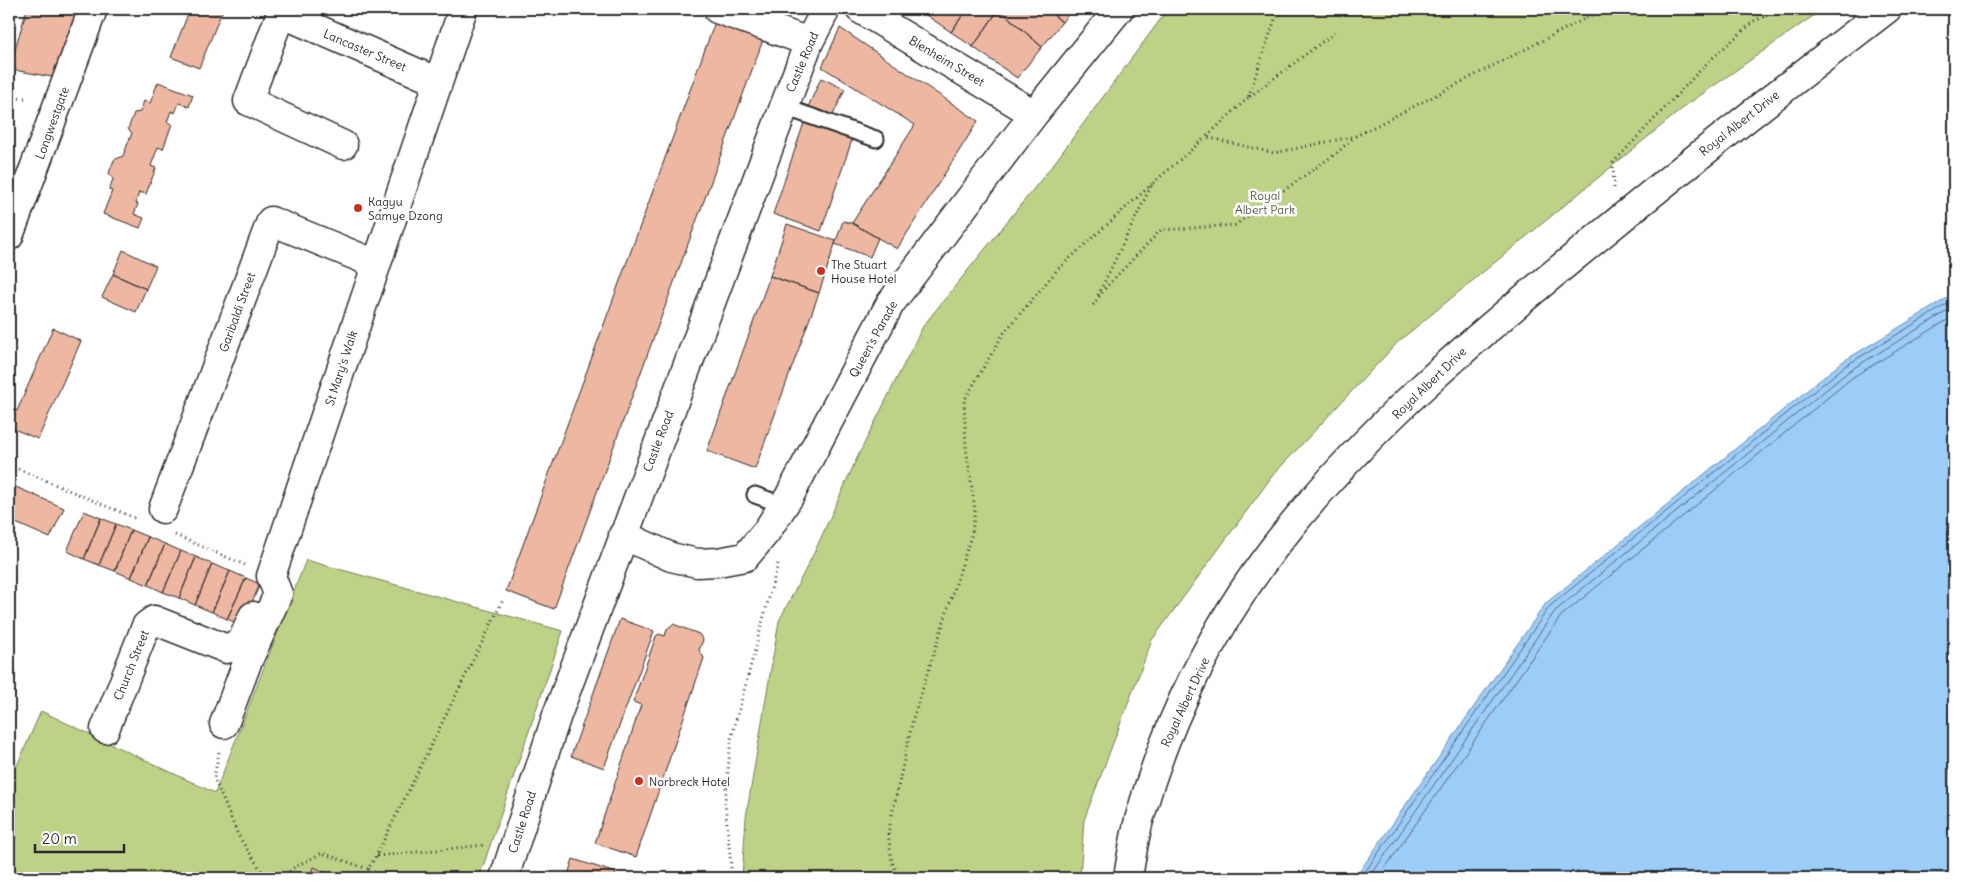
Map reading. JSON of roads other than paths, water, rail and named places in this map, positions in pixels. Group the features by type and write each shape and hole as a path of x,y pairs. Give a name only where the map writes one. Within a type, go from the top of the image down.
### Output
{"street":[{"name":"Longwestgate","path":"9,236 94,9"},
{"name":"St Mary's Walk","path":"224,724 247,663 278,594 272,576 463,9"},
{"path":"717,9 809,42"},
{"name":"Castle Road","path":"504,878 557,715 623,535 809,42 826,9"},
{"name":"Blenheim Street","path":"860,9 1034,114"},
{"name":"Queen's Parade","path":"623,535 671,557 698,562 718,562 745,557 766,532 783,505 890,304 1034,114 1119,9"},
{"name":"Royal Albert Drive","path":"1128,878 1139,821 1168,735 1183,700 1230,613 1275,545 1328,483 1408,402 1476,338 1706,149 1886,9"},
{"name":"Lancaster Street","path":"343,144 248,101 281,13 438,82"},
{"name":"Garibaldi Street","path":"163,509 271,221 376,264"},
{"name":"Church Street","path":"105,728 146,626 154,620 227,649 242,641 272,576"}],"lane":[{"path":"784,108 876,139"},
{"path":"755,495 783,505"}],"water":[{"path":"1954,294 1954,878 1355,878 1546,603 1842,362"}],"place":[{"name":"Kagyu Samye Dzong","path":"358,208"},
{"name":"The Stuart House Hotel","path":"821,271"},
{"name":"Norbreck Hotel","path":"639,781"}],"park label":[{"name":"Royal Albert Park","path":"1265,202"}]}
